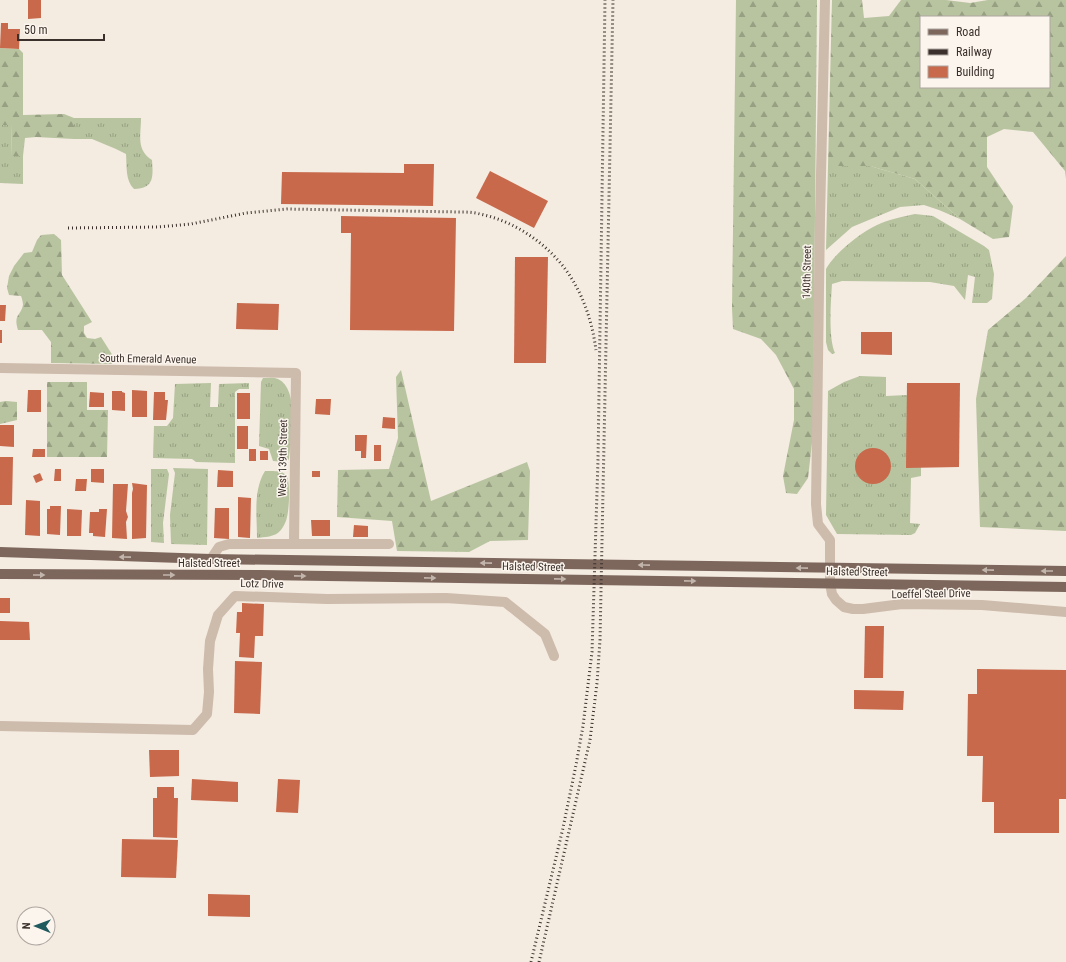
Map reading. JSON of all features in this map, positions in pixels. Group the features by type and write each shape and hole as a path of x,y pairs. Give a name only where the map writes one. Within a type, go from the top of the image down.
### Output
{"main road":[{"name":"Halsted Street","path":"0,552 211,559 1066,571"},
{"name":"Halsted Street","path":"0,574 261,575 1066,587"}],"street":[{"name":"140th Street","path":"825,0 816,504 818,524 830,540"},
{"name":"South Emerald Avenue","path":"0,368 296,373"},
{"name":"West 139th Street","path":"294,544 296,373"},
{"name":"Loeffel Steel Drive","path":"830,540 830,583 832,594 844,607 863,609 902,604 982,605 1066,612"},
{"name":"Halsted Street","path":"211,559 219,547 229,544 389,544"},
{"name":"Lotz Drive","path":"0,726 193,730 207,714 210,641 218,615 235,596 327,599 446,598 505,602 545,634 554,656"}],"green space":[{"path":"736,0 817,0 813,434 808,478 797,494 786,493 783,476 794,420 794,389 776,355 761,339 733,329"},
{"path":"832,0 862,0 864,18 889,16 901,0 946,0 970,3 988,0 1066,0 1066,179 1065,171 1033,132 1004,129 987,137 987,167 1013,206 1009,237 993,239 960,219 915,179 870,166 828,166"},
{"path":"0,48 19,49 23,53 23,115 64,114 74,118 74,139 36,137 25,138 23,156 11,156 12,125 0,125"},
{"path":"74,118 141,118 141,147 147,156 152,160 153,171 149,184 146,187 134,189 129,181 127,173 126,154 92,139 74,139"},
{"path":"0,125 12,125 11,156 23,156 23,184 0,183"},
{"path":"828,166 870,166 915,179 960,219 924,205 900,207 852,227 826,250"},
{"path":"915,214 933,216 989,250 994,274 992,299 987,303 972,303 975,277 968,275 965,300 954,286 930,282 842,281 832,284 831,338 835,353 832,354 828,350 826,342 826,269 835,256 856,238 870,229 886,221"},
{"path":"54,234 61,240 62,275 92,322 84,326 84,333 87,338 95,339 101,337 113,356 112,364 51,363 51,342 42,330 18,330 16,321 22,309 23,302 21,296 9,295 7,288 9,276 14,266 24,253 32,252 41,235"},
{"path":"1066,256 1066,531 980,527 976,399 988,330 1026,298"},
{"path":"401,370 431,501 527,462 530,471 528,540 490,541 469,552 397,551 392,521 337,517 338,470 389,469 398,438 396,377"},
{"path":"860,376 886,377 886,396 907,395 921,467 921,476 911,478 910,523 920,524 915,533 911,535 837,534 826,515 828,391 844,382"},
{"path":"263,378 278,379 285,385 289,393 292,404 292,428 289,459 286,462 273,461 269,449 259,446 261,382"},
{"path":"47,382 87,382 87,410 108,410 107,457 47,457"},
{"path":"211,383 210,407 218,407 219,384 249,383 249,389 239,389 235,392 235,463 196,462 192,459 153,458 154,426 167,426 173,418 175,384"},
{"path":"0,402 17,402 17,420 0,424"},
{"path":"173,468 208,469 207,545 171,544 170,515 175,473"},
{"path":"151,469 167,469 169,474 163,523 164,543 151,542"},
{"path":"265,471 284,473 288,478 288,513 283,527 278,533 272,536 257,538 257,495 261,478"}],"building":[{"path":"28,0 41,0 41,18 28,19"},
{"path":"1,23 8,23 8,29 20,29 19,49 0,48"},
{"path":"404,164 434,164 433,206 281,204 282,172 404,173"},
{"path":"490,171 548,201 534,228 476,198"},
{"path":"341,216 456,218 454,331 350,330 351,233 341,233"},
{"path":"515,257 548,257 546,363 514,363"},
{"path":"237,303 279,304 278,330 236,329"},
{"path":"0,305 6,305 5,321 0,321"},
{"path":"0,330 2,330 2,343 0,343"},
{"path":"861,332 892,332 892,355 861,354"},
{"path":"907,383 960,383 959,467 906,468"},
{"path":"28,390 41,390 41,412 27,412"},
{"path":"132,390 147,391 147,417 132,417"},
{"path":"112,391 122,391 125,393 125,411 112,410"},
{"path":"90,392 104,393 104,407 89,407"},
{"path":"154,392 165,392 165,400 168,400 166,420 153,420"},
{"path":"237,393 250,393 250,419 237,419"},
{"path":"316,399 331,399 330,415 315,414"},
{"path":"383,417 395,418 395,429 382,428"},
{"path":"0,425 14,425 14,447 0,446"},
{"path":"237,426 248,426 248,449 237,449"},
{"path":"355,435 367,435 366,458 361,458 361,451 355,451"},
{"path":"374,445 381,445 381,461 374,461"},
{"path":"877,448 886,453 890,459 890,473 886,479 877,484 869,484 860,479 856,473 855,462 860,453 866,449"},
{"path":"33,449 45,449 45,457 32,457"},
{"path":"249,449 256,449 256,461 249,461"},
{"path":"260,451 268,451 268,460 260,460"},
{"path":"0,457 13,457 12,505 0,505"},
{"path":"55,469 61,469 61,481 54,481"},
{"path":"91,469 104,469 104,483 91,482"},
{"path":"218,470 233,471 233,487 217,487"},
{"path":"312,471 320,471 320,477 312,477"},
{"path":"40,473 43,480 36,483 33,476"},
{"path":"76,479 87,479 86,491 75,491"},
{"path":"132,483 147,485 146,538 132,539"},
{"path":"113,484 128,484 126,511 128,517 126,522 127,539 112,538"},
{"path":"238,497 251,498 250,538 238,537"},
{"path":"26,500 40,501 40,536 25,535"},
{"path":"50,506 61,506 60,535 47,534 47,509 50,509"},
{"path":"215,508 229,508 229,539 214,538"},
{"path":"67,509 82,510 81,536 67,536"},
{"path":"99,509 107,509 105,537 93,536 93,533 89,533 90,512 99,512"},
{"path":"311,520 330,520 330,536 312,536"},
{"path":"354,525 368,526 368,537 353,537"},
{"path":"0,598 10,598 10,613 0,613"},
{"path":"242,603 264,604 263,636 255,636 254,658 239,657 240,633 236,633 237,612 242,612"},
{"path":"0,621 29,622 30,640 0,640"},
{"path":"865,626 884,626 883,678 864,678"},
{"path":"235,661 262,662 260,714 234,713"},
{"path":"977,669 1066,670 1066,799 1059,799 1059,833 994,833 994,802 982,802 983,756 967,756 968,694 977,694"},
{"path":"854,690 904,691 903,710 854,709"},
{"path":"149,750 179,750 179,776 150,777"},
{"path":"192,779 238,782 238,802 191,800"},
{"path":"278,779 300,780 298,813 276,812"},
{"path":"157,787 174,787 174,798 178,798 177,838 153,837 153,798 157,798"},
{"path":"122,839 178,840 176,878 121,877"},
{"path":"208,894 250,895 250,917 208,916"}],"railway":[{"path":"531,962 563,828 576,765 583,726 592,652 598,460 605,0"},
{"path":"539,962 590,740 597,683 600,640 613,0"},
{"path":"68,228 158,227 191,224 246,213 287,209 477,213 495,218 523,231 548,250 558,261 568,273 583,301 591,325 596,350"}]}
